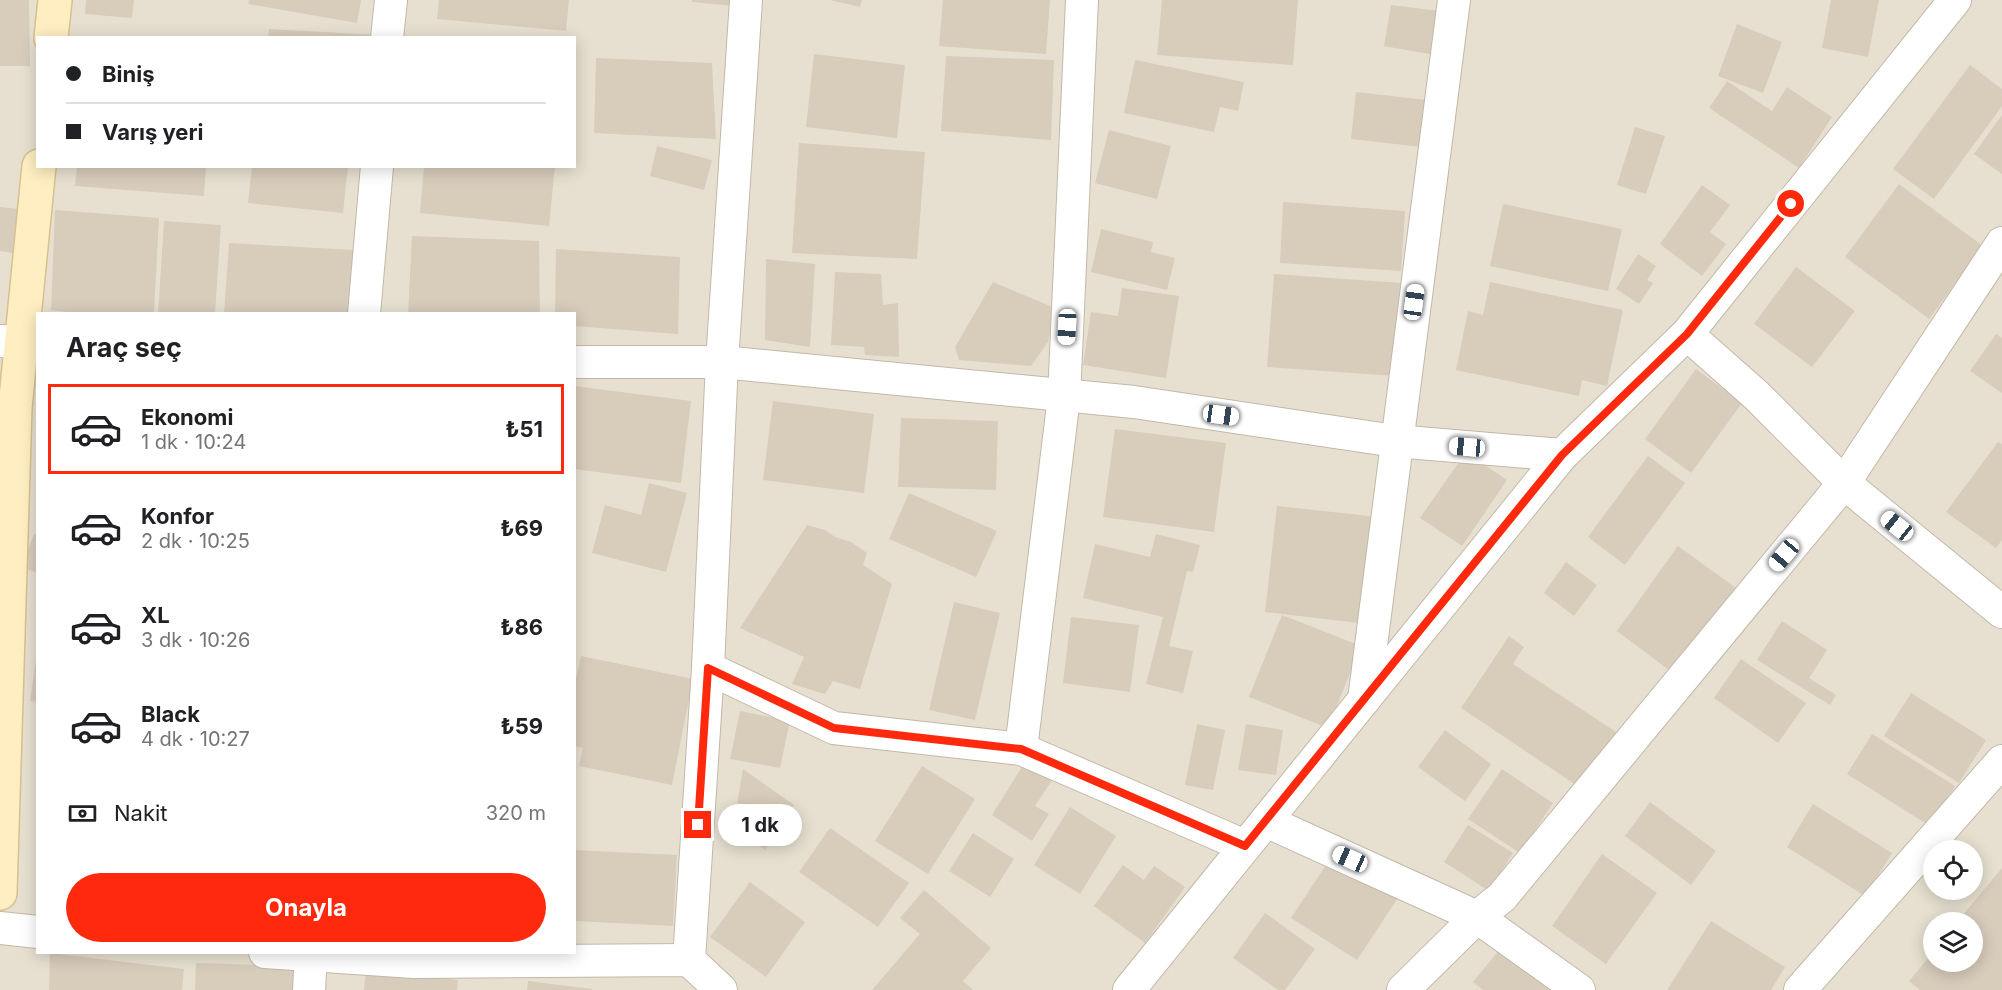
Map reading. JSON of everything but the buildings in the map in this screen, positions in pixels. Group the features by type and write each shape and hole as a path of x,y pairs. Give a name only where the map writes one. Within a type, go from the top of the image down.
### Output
{"street":[{"path":"51,36 55,0"},
{"path":"387,36 390,0"},
{"path":"689,960 708,668 722,362 746,0"},
{"path":"1021,749 1064,397 1082,0"},
{"path":"1364,700 1395,441 1454,0"},
{"path":"1129,990 1562,455 1687,334 1955,0"},
{"path":"0,893 15,408 39,168"},
{"path":"364,312 376,168"},
{"path":"1403,990 1478,917 1502,897 1844,483 2002,243"},
{"path":"1687,334 1756,395 1844,483 2002,612"},
{"path":"576,362 722,362 1134,402 1395,441 1562,455"},
{"path":"708,668 834,728 1021,749 1245,846"},
{"path":"1800,990 2002,761"},
{"path":"1266,821 1478,917 1579,990"},
{"path":"0,928 36,932"},
{"path":"296,954 414,962 689,960 721,990"},
{"path":"309,990 311,955"}],"shaded area":[{"path":"0,0 2002,0 2002,990 0,990"}],"route":[{"path":"698,825 708,668 834,728 1021,749 1245,846 1562,455 1687,334 1791,204"}]}
